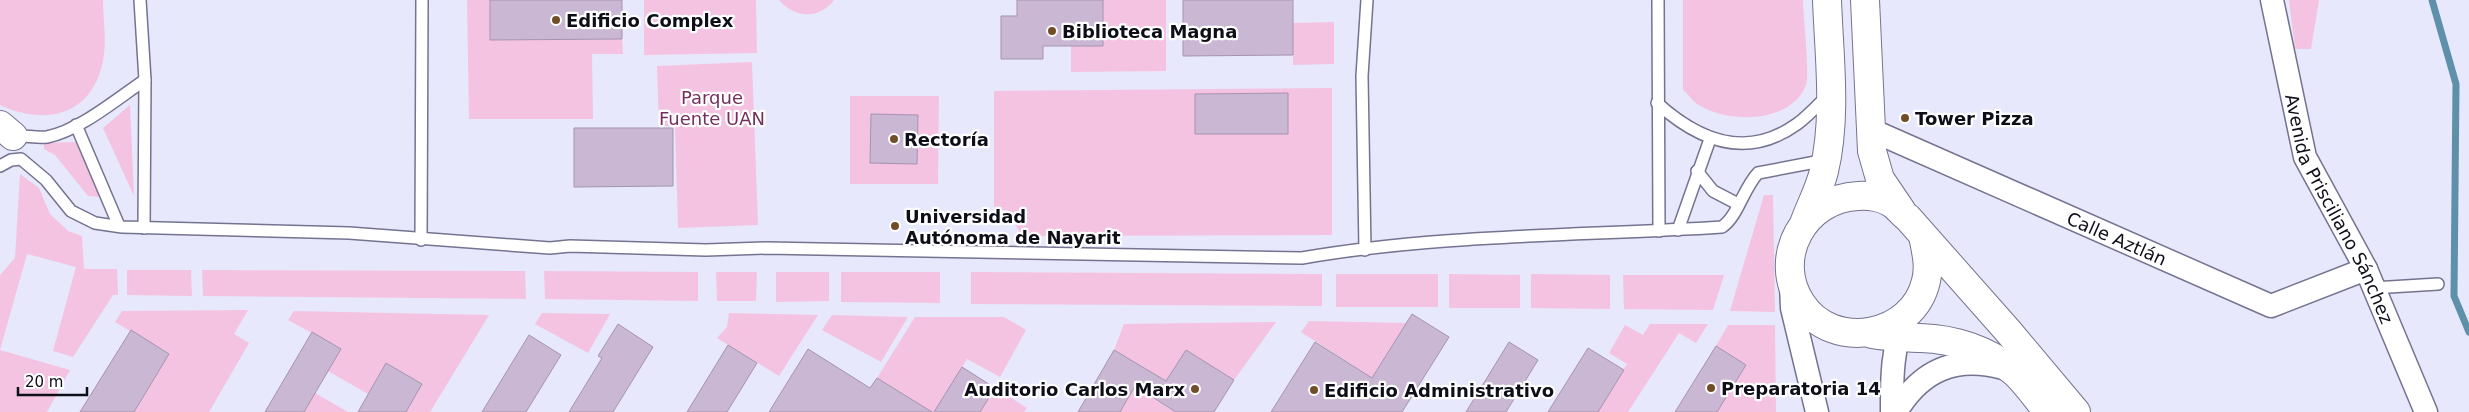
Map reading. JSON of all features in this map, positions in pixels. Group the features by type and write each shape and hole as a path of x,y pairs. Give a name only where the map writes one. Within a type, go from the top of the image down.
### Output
{"main road":[{"path":"1827,0 1831,92 1826,160 1805,221 1793,242 1790,267 1793,286 1801,304 1814,318 1830,328 1849,334 1868,334 1898,339 1922,338 1964,345 1983,351 2014,372 2048,412"},
{"path":"1865,0 1872,151 1880,179 1905,216"},
{"path":"1805,221 1823,205 1845,196 1868,195 1891,203 1905,216 2008,331 2076,412"},
{"path":"1868,334 1896,324 1917,303 1926,282 1928,259 1923,236"}],"street":[{"name":"Avenida Prisciliano Sánchez","path":"2272,0 2305,157 2370,278 2426,412"},
{"name":"Calle Aztlán","path":"1870,129 2271,306 2370,278"},
{"path":"1790,267 1792,308 1817,412"},
{"path":"1892,412 1892,384 1898,339 1917,303"},
{"path":"1896,412 1923,380 1945,367 1966,363 1984,363 2014,372"}],"lane":[{"path":"140,0 144,80 144,228"},
{"path":"421,240 422,0"},
{"path":"1365,250 1362,76 1366,0"},
{"path":"1658,0 1659,230"},
{"path":"4,133 33,138 50,136 76,125 144,80"},
{"path":"1657,103 1674,118 1710,139 1752,143 1778,136 1799,123 1831,92"},
{"path":"76,125 119,226"},
{"path":"1678,230 1710,139"},
{"path":"0,166 11,160 21,159 46,180 71,211 95,223 144,228 212,228 349,233 421,240 550,248 570,246 706,250 826,249 1302,258 1365,250 1508,237 1722,228 1730,222 1738,204 1758,173 1826,160"},
{"path":"1698,171 1713,191 1738,204"},
{"path":"2370,278 2438,284"}],"green space":[{"path":"0,0 103,0 105,38 103,61 97,80 89,94 77,105 49,115 34,115 0,105"},
{"path":"467,0 490,0 490,40 622,39 623,54 592,54 593,119 469,119"},
{"path":"644,0 756,0 757,53 644,55"},
{"path":"779,0 834,0 821,11 814,14 806,14 792,10"},
{"path":"1103,0 1166,0 1166,71 1071,72 1071,46 1103,46"},
{"path":"1683,0 1803,0 1807,79 1806,85 1798,98 1787,107 1757,117 1725,115 1710,111 1697,104 1683,90"},
{"path":"2289,0 2319,0 2311,49 2295,49"},
{"path":"1334,22 1334,64 1293,65 1293,23"},
{"name":"Parque Fuente UAN","path":"752,62 758,225 678,228 675,126 659,126 657,66"},
{"path":"1332,88 1332,235 1022,236 1007,210 994,210 994,91"},
{"path":"850,96 939,96 938,184 850,184"},
{"path":"130,105 134,196 103,128"},
{"path":"76,142 101,197 88,196 55,155 44,149 44,143"},
{"path":"20,174 39,188 50,214 68,231 82,236 84,269 117,269 118,295 113,295 73,357 53,351 76,267 27,254 0,350 0,275 15,258"},
{"path":"1764,195 1773,195 1775,312 1730,311"},
{"path":"127,270 191,270 192,296 127,295"},
{"path":"202,270 525,271 526,299 203,296"},
{"path":"544,271 698,272 698,301 545,299"},
{"path":"716,272 757,272 756,301 717,301"},
{"path":"776,272 829,272 829,301 776,302"},
{"path":"841,272 940,272 940,303 841,302"},
{"path":"971,272 1322,274 1322,306 971,304"},
{"path":"1336,274 1438,274 1438,307 1336,307"},
{"path":"1449,274 1520,275 1520,308 1449,308"},
{"path":"1531,274 1610,275 1610,309 1531,308"},
{"path":"1623,275 1724,275 1713,310 1624,309"},
{"path":"248,310 234,334 249,343 209,412 134,412 169,354 115,322 122,311"},
{"path":"294,311 489,315 430,412 406,412 422,384 387,363 368,394 328,371 341,349 288,320"},
{"path":"542,313 610,314 588,353 535,324"},
{"path":"729,313 818,315 779,376 717,338 727,327"},
{"path":"832,315 908,317 881,362 822,330"},
{"path":"915,317 1004,317 1026,330 1000,377 967,359 962,367 1027,408 1024,412 902,412 910,398 877,378"},
{"path":"1309,321 1406,323 1370,381 1330,412 1357,368 1301,332"},
{"path":"1276,322 1234,380 1186,350 1155,399 1176,412 1120,412 1145,368 1114,350 1124,324"},
{"path":"1650,324 1708,324 1696,343 1679,333 1628,412 1598,412 1627,364 1609,353 1625,325 1643,335"},
{"path":"1728,325 1775,325 1776,412 1717,412 1746,365 1716,346"},
{"path":"0,350 70,370 47,412 0,412"},
{"path":"315,393 348,412 304,412"}],"building":[{"name":"Edificio Complex","path":"490,0 622,0 622,39 490,40"},
{"name":"Biblioteca Magna","path":"1017,0 1103,0 1103,46 1043,46 1043,59 1001,59 1001,16 1017,16"},
{"path":"1183,0 1293,0 1293,55 1183,56"},
{"path":"1288,93 1288,134 1195,134 1195,94"},
{"name":"Rectoría","path":"871,114 918,115 917,164 870,163"},
{"path":"574,128 673,128 673,186 574,187"},
{"path":"1412,314 1449,337 1402,412 1271,412 1315,342 1372,378"},
{"path":"618,324 653,347 613,412 569,412 602,358 598,356"},
{"path":"131,330 169,354 134,412 80,412"},
{"path":"312,332 341,349 304,412 265,412"},
{"path":"529,335 561,355 526,412 482,412"},
{"path":"1509,342 1538,360 1506,412 1466,412"},
{"path":"728,345 757,363 727,412 687,412"},
{"name":"Preparatoria 14","path":"1716,346 1746,365 1717,412 1675,412"},
{"path":"1588,348 1624,370 1598,412 1548,412"},
{"path":"808,349 870,388 877,378 932,412 769,412"},
{"path":"1114,350 1166,381 1186,350 1234,380 1214,412 1176,412 1135,386 1120,412 1078,412"},
{"path":"386,363 422,384 406,412 358,412"},
{"path":"962,367 995,388 980,412 934,412"}],"waterway":[{"path":"2432,0 2456,84 2454,296 2469,332"}],"place":[{"name":"Edificio Complex","path":"556,20"},
{"name":"Biblioteca Magna","path":"1052,31"},
{"name":"Tower Pizza","path":"1905,118"},
{"name":"Rectoría","path":"894,139"},
{"name":"Universidad Autónoma de Nayarit","path":"895,226"},
{"name":"Preparatoria 14","path":"1711,388"},
{"name":"Auditorio Carlos Marx","path":"1195,389"},
{"name":"Edificio Administrativo","path":"1314,390"}]}
